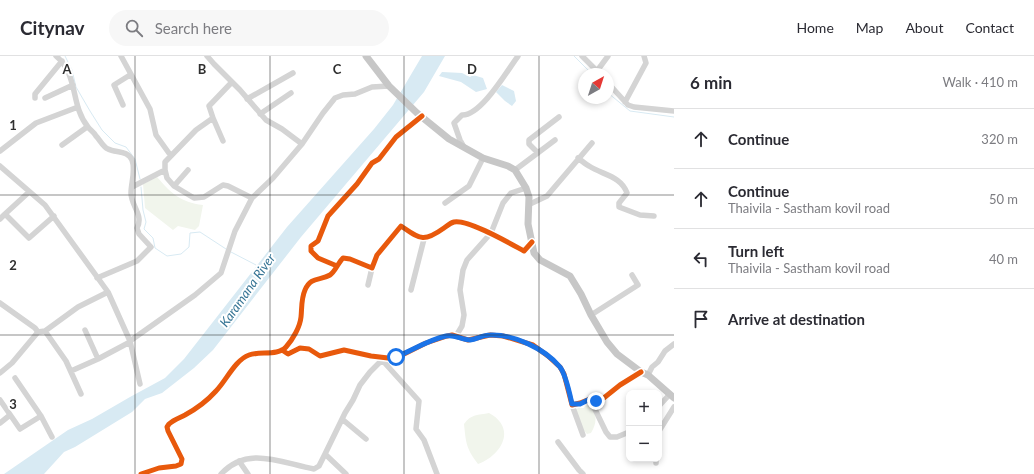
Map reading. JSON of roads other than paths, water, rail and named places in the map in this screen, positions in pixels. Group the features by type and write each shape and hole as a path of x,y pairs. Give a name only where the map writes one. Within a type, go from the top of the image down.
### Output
{"main road":[{"path":"366,56 389,86 449,139 483,158 508,166 515,170 526,188 530,204 528,224 534,253 540,260 570,276 581,294 590,315 607,342 617,354 641,372 648,375 672,396"}],"street":[{"path":"56,56 68,69 78,107 87,126 105,148 130,156 133,162 132,201 140,220 138,228 139,234 151,247 138,261 97,278"},
{"path":"121,56 130,75 150,109 156,135 171,156"},
{"path":"207,56 266,120 282,129 302,144"},
{"path":"465,149 454,123 462,114 466,115 486,100 518,56"},
{"path":"582,56 593,68"},
{"path":"601,68 608,56"},
{"path":"625,102 646,63 644,56"},
{"path":"35,98 35,94 62,61"},
{"path":"247,99 293,73"},
{"path":"123,105 114,85 130,75"},
{"path":"223,140 209,106 232,82"},
{"path":"45,98 73,85"},
{"path":"71,371 130,342 195,295 221,273 235,231 252,198 273,178 302,144 335,98 362,92 372,87 389,86"},
{"path":"614,90 628,105 634,108 674,111"},
{"path":"260,114 290,93"},
{"path":"0,151 36,123 78,107"},
{"path":"538,153 529,144 529,140 559,117"},
{"path":"165,162 196,130 213,118"},
{"path":"62,145 87,126"},
{"path":"515,170 555,140"},
{"path":"530,204 547,196 592,143"},
{"path":"166,149 165,170 167,178 174,186 194,198 204,197 223,185 252,198"},
{"path":"445,203 469,186 483,158"},
{"path":"578,158 589,167 612,177 624,186 627,193 619,204 619,207 640,215 654,216"},
{"path":"1,169 17,180 45,205 54,216 63,232 108,292 130,342 140,384"},
{"path":"132,187 165,170"},
{"path":"174,186 188,170"},
{"path":"456,336 462,326 464,315 460,290 463,270 467,260 491,233 503,203 511,193 526,188"},
{"path":"0,219 29,192"},
{"path":"4,214 29,238 54,216"},
{"path":"368,285 377,255 401,226 415,236 424,238 434,235 454,222 461,222 491,233 524,251 532,242"},
{"path":"411,290 424,238"},
{"path":"141,474 160,468 176,466 182,462 167,426 206,401 217,391 244,358 249,355 275,352 286,348 292,340 300,322 302,299 305,289 310,282 330,275 343,258 350,259 372,268"},
{"path":"590,315 638,285 632,275"},
{"path":"0,373 12,363 38,332 45,331 78,308 108,292"},
{"path":"0,302 35,328 38,332"},
{"path":"85,330 98,359"},
{"path":"45,331 66,360 81,394"},
{"path":"221,474 231,464 250,458 260,457 314,469 319,466 360,385 370,372 386,360 404,354 438,338 447,336 456,336 468,340 486,335 496,335 533,345 560,367 564,374 572,404 583,435"},
{"path":"648,375 652,367 658,362 665,351 674,344"},
{"path":"282,350 288,354 300,348 309,350 320,356 344,350 386,360 419,401 416,429 424,440 437,474"},
{"path":"572,404 580,404 590,399 600,401 641,372"},
{"path":"15,378 52,437"},
{"path":"662,404 672,396"},
{"path":"590,399 606,432 610,437 617,437 626,433"},
{"path":"0,400 20,429 40,416"},
{"path":"662,426 674,407"},
{"path":"0,423 10,415"},
{"path":"342,419 366,439"},
{"path":"558,442 583,474"},
{"path":"325,454 346,474"},
{"path":"239,462 248,474"},
{"path":"160,468 164,474"}],"water":[{"name":"Karamana River","path":"422,56 445,56 424,92 301,237 213,350 194,368 162,393 145,399 132,412 75,447 64,452 44,474 4,474 68,430 92,419 165,378 184,359 287,227 374,129 393,105"},
{"path":"442,72 462,73 470,77 473,75 483,78 487,89 476,92 461,82 439,76"},
{"path":"502,85 514,91 516,101 512,106 496,92"}],"waterway":[{"path":"65,56 72,70 76,87 90,111 102,130 115,143 126,147 135,159 140,179"},
{"path":"574,56 586,68"},
{"path":"614,98 630,111 674,117"},
{"path":"141,187 143,210 146,222 144,229 153,238 155,248 167,256 181,254 189,247 190,233 200,232 226,249"},
{"name":"Karamana River","path":"231,252 256,265"}]}
